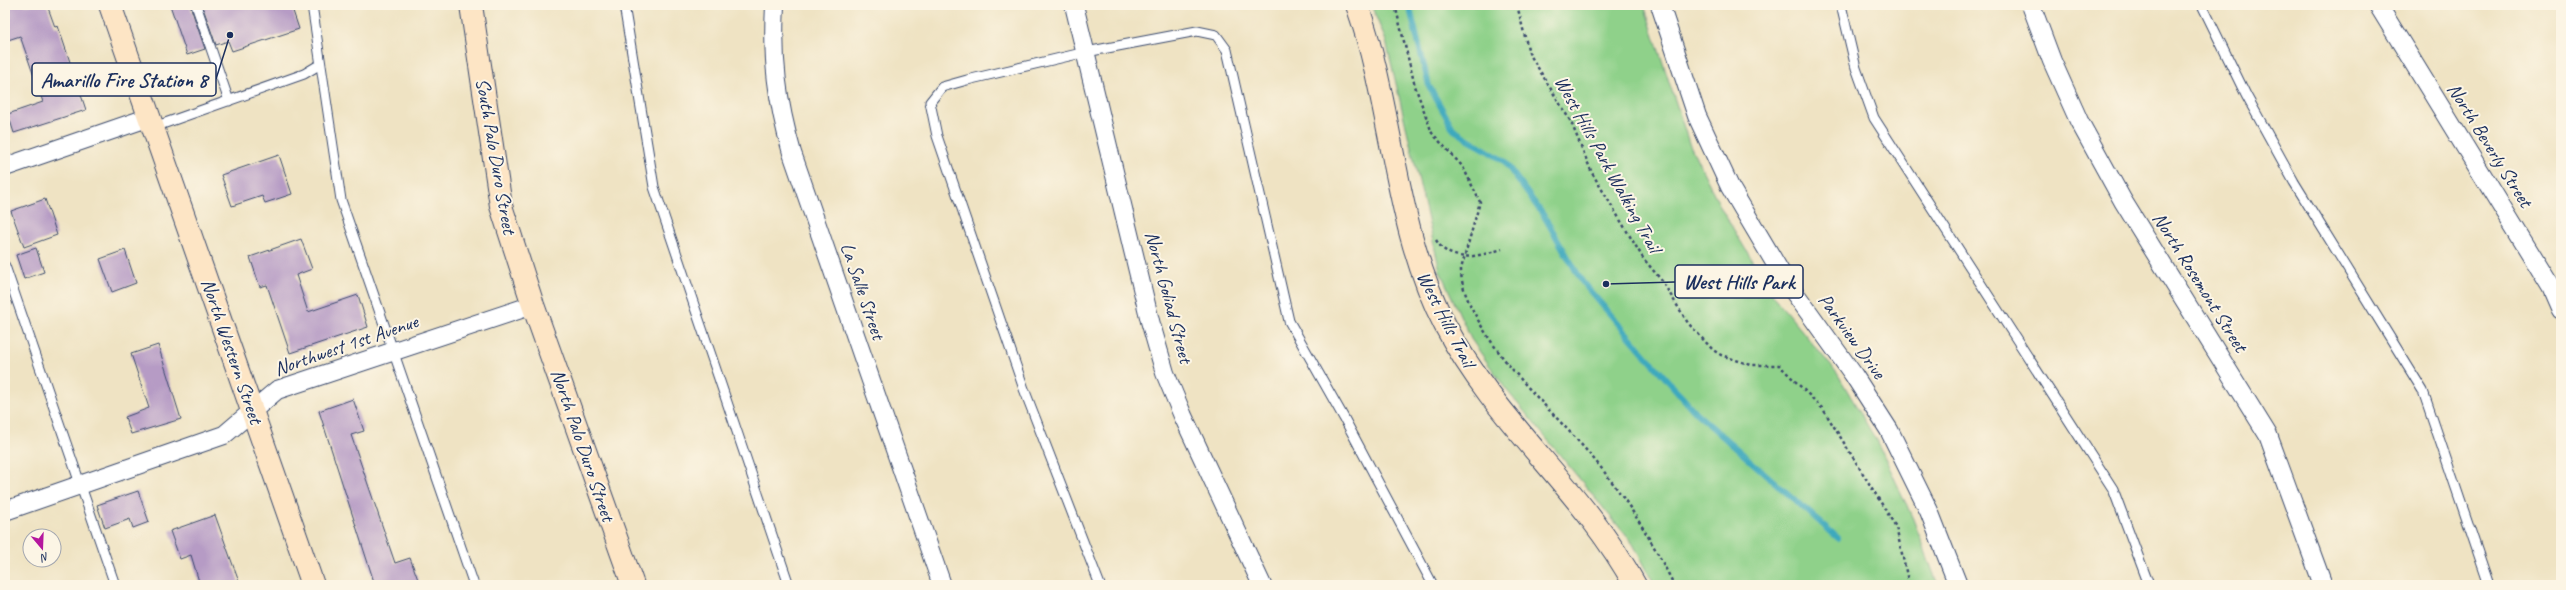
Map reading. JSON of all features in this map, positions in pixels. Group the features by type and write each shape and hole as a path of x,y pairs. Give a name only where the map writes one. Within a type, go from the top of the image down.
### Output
{"street":[{"name":"North Western Street","path":"110,5 313,585"},
{"name":"South Palo Duro Street","path":"471,5 501,206 533,305"},
{"name":"La Salle Street","path":"775,5 773,35 777,93 792,153 942,585"},
{"name":"North Goliad Street","path":"1074,5 1150,321 1165,373 1183,416 1262,585"},
{"name":"West Hills Trail","path":"1357,5 1374,63 1409,228 1429,293 1460,351 1492,399 1580,501 1602,531 1635,585"},
{"name":"Parkview Drive","path":"1660,5 1697,116 1730,187 1784,278 1854,374 1889,430 1929,511 1958,585"},
{"name":"North Rosemont Street","path":"2031,5 2052,61 2086,135 2123,201 2268,435 2323,585"},
{"name":"North Beverly Street","path":"2378,5 2547,281 2561,310"},
{"path":"5,167 152,122"},
{"name":"Northwest 1st Avenue","path":"5,511 224,435 277,390 533,305"},
{"name":"North Palo Duro Street","path":"533,305 633,585"}],"lane":[{"path":"196,5 229,101"},
{"path":"312,5 319,65 341,200 392,352 474,585"},
{"path":"624,5 654,187 789,585"},
{"path":"1840,5 1856,68 1874,118 2113,489 2149,585"},
{"path":"2202,5 2242,88 2294,182 2423,391 2489,585"},
{"path":"1100,585 1024,389 937,136 930,102 942,87 1086,52 1197,31 1216,35 1227,50 1289,321 1344,418 1433,585"},
{"path":"152,122 229,101 304,74 319,65"},
{"path":"5,266 115,585"}],"path":[{"path":"1395,5 1416,86 1432,133 1463,167 1480,202 1470,239 1462,257 1461,280 1464,292 1493,346 1519,380 1603,470 1638,519 1674,585"},
{"name":"West Hills Park Walking Trail","path":"1516,5 1530,53 1569,118 1592,172 1643,258 1662,281 1682,315 1713,350 1750,365 1779,365 1816,399 1896,527 1909,585"},
{"path":"1434,235 1441,248 1452,255 1462,257 1479,256 1502,249"}],"green space":[{"path":"1371,5 1644,5 1689,143 1722,210 1774,297 1837,373 1880,447 1913,519 1938,585 1655,585 1633,544 1505,388 1471,339 1440,271 1386,41"}],"building":[{"path":"5,5 47,5 55,27 58,26 86,110 14,133 8,114 43,102 20,36 5,41"},
{"path":"170,5 190,5 205,49 187,55"},
{"path":"202,5 291,5 299,29 232,51 228,41 216,45"},
{"path":"279,155 292,194 265,203 262,196 232,206 221,175"},
{"path":"45,199 57,235 24,247 11,211"},
{"path":"301,239 312,269 296,275 308,312 358,295 368,327 290,353 267,285 260,287 250,257"},
{"path":"36,248 44,272 24,279 16,255"},
{"path":"125,250 136,283 112,292 100,259"},
{"path":"158,345 181,419 131,434 125,417 149,408 131,354"},
{"path":"353,399 364,431 351,435 395,563 410,558 420,585 375,585 319,411"},
{"path":"138,491 149,522 133,528 130,519 105,528 97,505"},
{"path":"215,515 239,582 228,585 200,585 191,555 180,559 170,531"}],"waterway":[{"path":"1409,5 1429,86 1454,130 1504,161 1544,216 1583,283 1695,412 1838,538"}],"place":[{"name":"Amarillo Fire Station 8","path":"230,35"},
{"name":"West Hills Park","path":"1606,284"}]}
